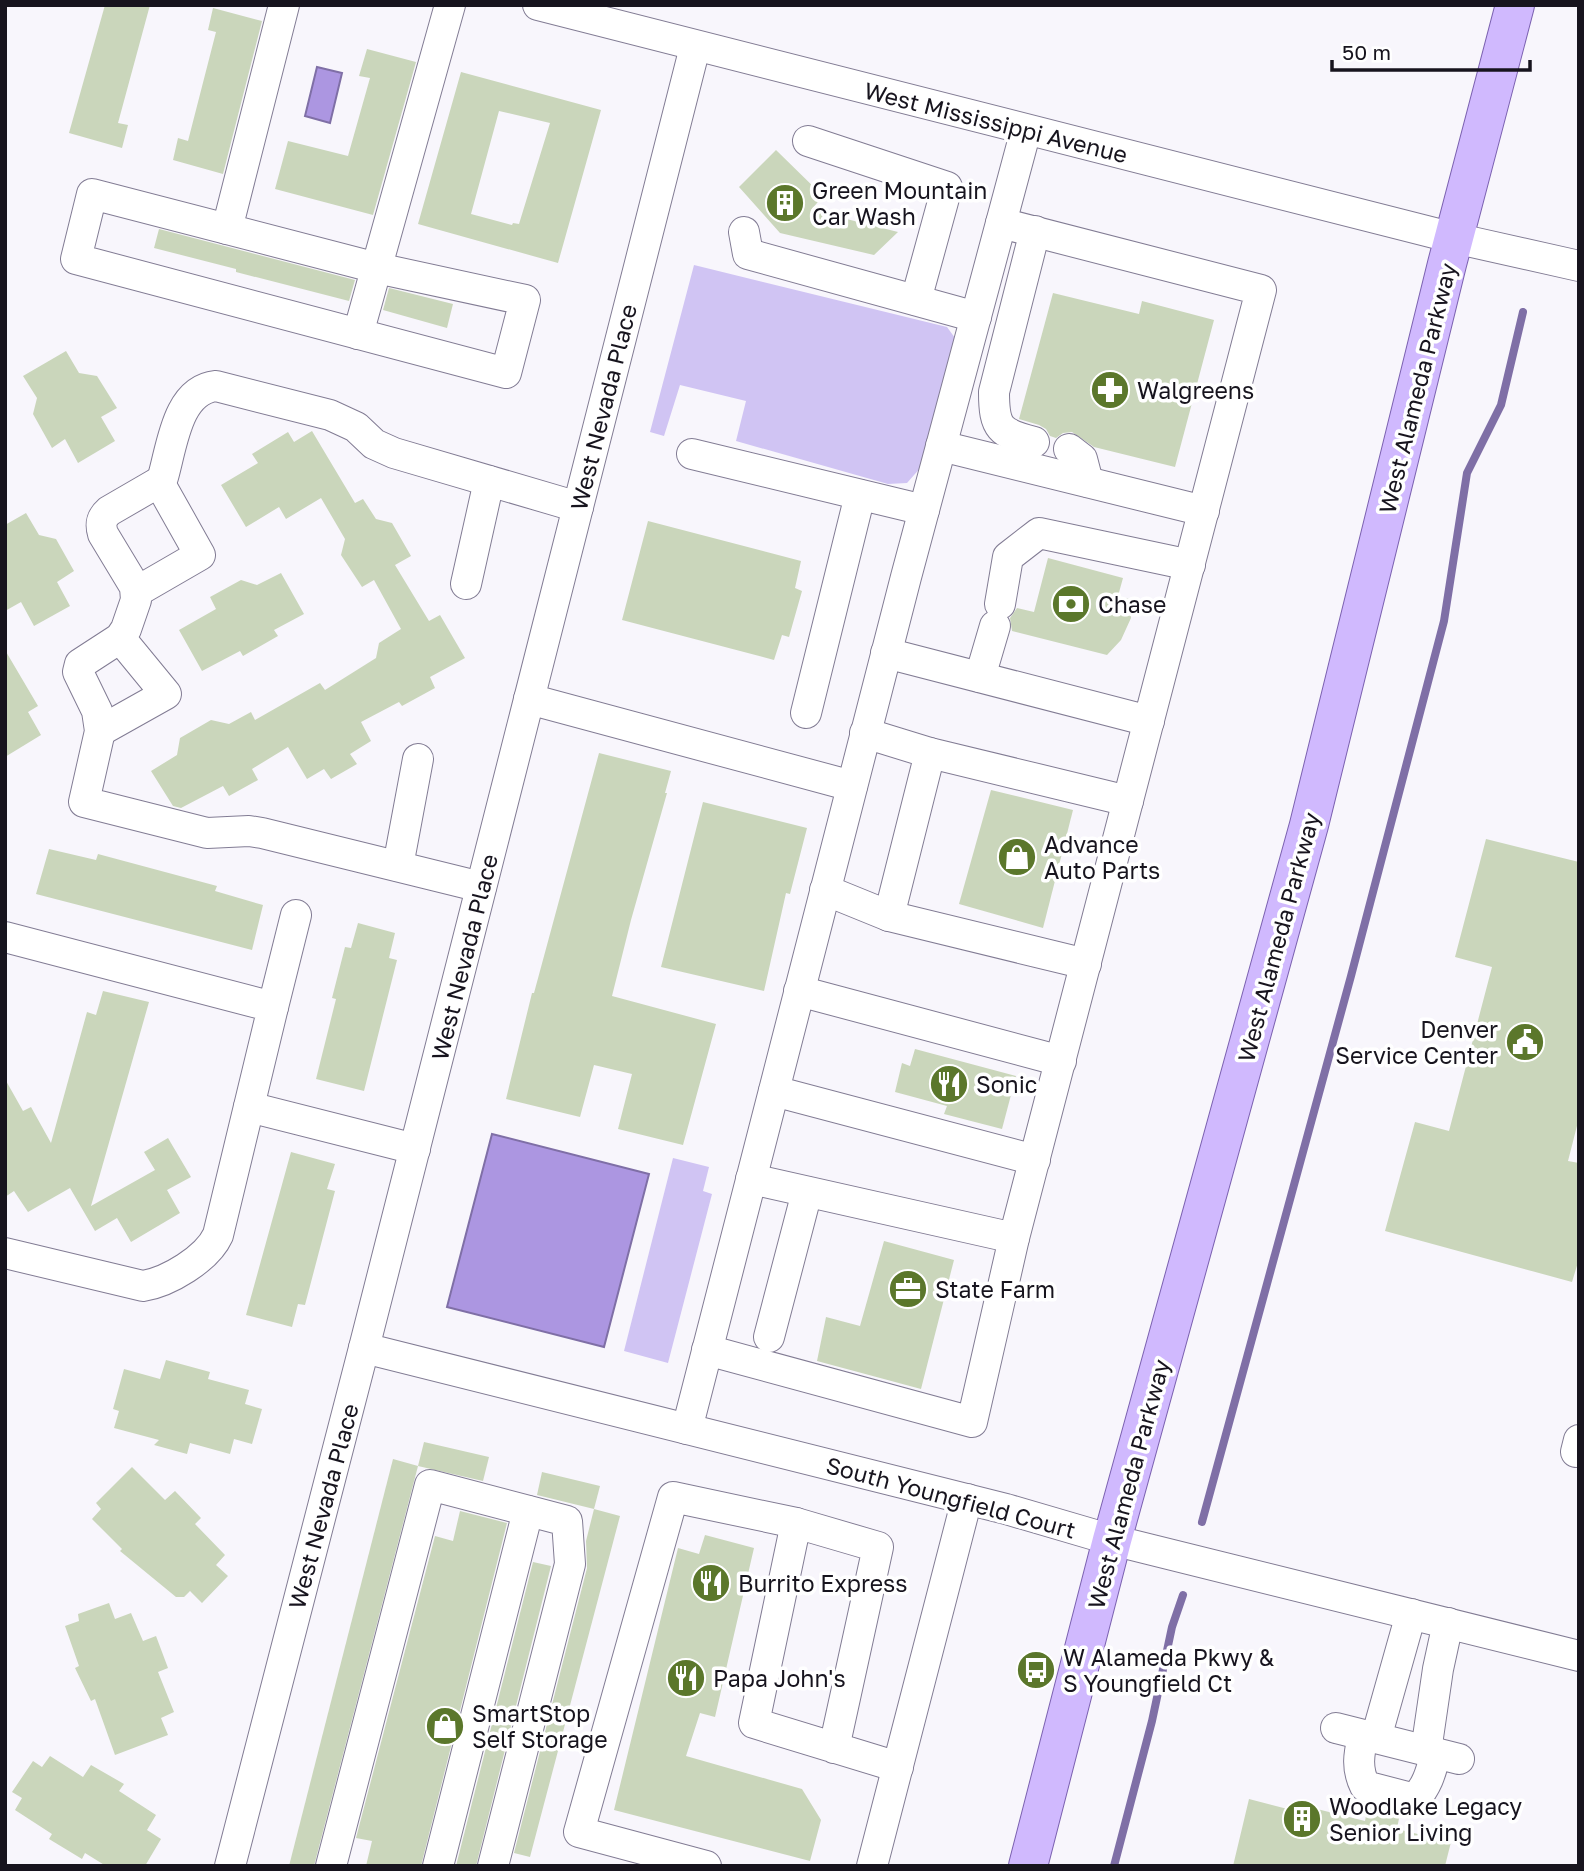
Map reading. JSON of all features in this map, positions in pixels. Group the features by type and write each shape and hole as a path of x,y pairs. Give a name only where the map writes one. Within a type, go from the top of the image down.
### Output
{"main road":[{"name":"West Alameda Parkway","path":"1028,1866 1112,1540 1309,825 1454,238 1515,5"}],"street":[{"path":"227,229 284,5"},
{"path":"358,334 450,5"},
{"name":"West Mississippi Avenue","path":"538,5 695,47 1579,267"},
{"name":"West Nevada Place","path":"230,1866 365,1348 695,47"},
{"path":"687,1429 865,733 1026,130"},
{"path":"808,141 947,187 916,300"},
{"path":"92,194 376,268 525,300 506,373 76,259 92,194"},
{"path":"707,1350 972,1422 1014,1238 1261,290 1001,223"},
{"path":"1035,231 994,392 993,410 999,428 1022,439 1033,454 1080,463 1204,510"},
{"path":"744,232 748,254 976,317"},
{"path":"481,887 249,831 208,833 84,802 100,731 97,711 78,672 80,664 120,638 132,615 136,592 100,525 109,511 159,482 163,477 186,405 196,393 216,386 330,415 361,430 383,449 578,507"},
{"path":"941,446 1080,463"},
{"path":"692,454 924,510"},
{"path":"466,584 489,481"},
{"path":"136,592 200,555 159,482"},
{"path":"806,713 860,495"},
{"path":"980,677 997,615 1007,557 1039,533 1190,565"},
{"path":"100,731 166,694 120,638"},
{"path":"886,653 1149,721"},
{"path":"529,699 852,786"},
{"path":"865,733 930,753 1128,802"},
{"path":"889,915 930,753"},
{"path":"398,866 418,759"},
{"path":"825,890 889,915 1086,964"},
{"path":"5,1253 143,1286 159,1282 209,1251 218,1235 296,915"},
{"path":"5,937 273,1007"},
{"path":"799,991 1061,1061"},
{"path":"774,1091 1035,1160"},
{"path":"249,1107 415,1149"},
{"path":"751,1179 1014,1238"},
{"path":"769,1337 807,1192"},
{"name":"South Youngfield Court","path":"365,1348 967,1499 1112,1540 1579,1656"},
{"path":"331,1866 430,1485 567,1521 570,1564 493,1866"},
{"path":"706,1866 579,1832 673,1497 796,1523 878,1547 834,1748"},
{"path":"872,1866 967,1499"},
{"path":"438,1866 528,1511"},
{"path":"796,1523 754,1723 898,1767"},
{"path":"1411,1614 1358,1734 1360,1776 1365,1786 1405,1796 1415,1798 1424,1789 1441,1754 1438,1669 1448,1623"},
{"path":"1358,1734 1441,1754"}],"shaded area":[{"path":"317,67 342,73 330,123 305,116"},
{"path":"694,265 947,327 955,338 922,466 907,483 888,484 736,441 746,401 680,385 664,436 650,432"},
{"path":"492,1134 649,1174 604,1347 447,1307"},
{"path":"673,1158 709,1167 703,1191 712,1194 668,1363 624,1351"}],"building":[{"path":"105,5 150,5 118,123 128,125 122,148 69,133"},
{"path":"213,8 262,21 223,174 173,160 178,138 188,141 216,32 208,30"},
{"path":"367,49 416,62 373,215 275,189 288,141 348,156 370,78 359,76"},
{"path":"461,72 601,110 558,263 418,224","holes":["499,111 550,123 519,224 512,225 471,214"]},
{"name":"Green Mountain Car Wash","path":"776,150 823,196 811,210 898,232 874,255 780,233 739,187"},
{"path":"159,229 355,280 349,301 154,248"},
{"path":"389,288 453,304 447,328 383,310"},
{"path":"1053,293 1139,314 1142,301 1214,320 1175,467 1094,447 1072,432 1063,433 1056,438 1039,425 1019,419"},
{"path":"66,351 79,373 97,376 117,408 101,417 115,441 78,463 65,439 52,448 33,414 37,398 23,376"},
{"path":"312,431 355,503 363,499 376,519 392,523 411,556 395,565 429,621 440,615 465,658 430,677 435,688 402,706 399,702 361,722 371,741 350,754 357,764 331,779 324,769 307,779 288,747 252,769 258,780 229,796 223,786 181,808 173,806 151,771 177,755 180,738 211,720 229,724 251,712 255,720 320,683 325,690 376,658 379,643 401,629 374,580 362,587 341,555 345,539 321,498 286,519 279,507 246,527 221,485 258,463 252,454 288,432 294,442"},
{"path":"26,513 39,535 56,539 74,571 57,582 70,606 34,626 21,602 5,611 5,525"},
{"path":"648,521 801,561 795,588 802,591 789,637 782,635 774,660 622,620"},
{"path":"1048,558 1123,578 1118,596 1129,599 1131,618 1121,640 1107,655 1012,631 1010,618 1017,608 1034,612"},
{"path":"281,573 304,614 274,630 278,636 243,656 240,651 202,671 179,630 216,609 210,597 241,580 257,585"},
{"path":"5,650 38,706 28,712 41,735 5,757"},
{"path":"599,753 671,771 612,996 716,1024 683,1145 618,1129 632,1074 594,1065 580,1117 506,1099 532,993"},
{"name":"Advance Auto Parts","path":"991,790 1073,810 1043,928 959,904"},
{"path":"703,802 807,828 790,894 786,893 764,991 661,967"},
{"name":"Denver Service Center","path":"1486,839 1579,862 1579,1118 1568,1161 1579,1163 1579,1259 1572,1282 1385,1231 1415,1122 1449,1131 1492,967 1455,957"},
{"path":"49,849 96,860 98,854 217,886 215,891 263,905 252,950 36,894"},
{"path":"358,923 395,933 389,958 397,960 364,1091 316,1079 336,999 332,998 345,947 351,948"},
{"path":"103,991 149,1002 91,1206 155,1170 144,1152 168,1138 191,1177 167,1190 180,1213 131,1242 117,1218 95,1231 70,1188 28,1212 14,1191 5,1197 5,1079 23,1111 31,1107 51,1143 87,1012 96,1015"},
{"path":"915,1049 1016,1076 1002,1129 944,1114 947,1106 895,1092 902,1063 910,1066"},
{"path":"291,1152 335,1164 327,1189 335,1191 305,1305 298,1304 292,1327 246,1315"},
{"name":"State Farm","path":"884,1241 954,1260 921,1389 817,1361 826,1317 860,1326"},
{"path":"166,1360 210,1372 208,1379 249,1390 245,1404 262,1409 252,1444 234,1439 230,1454 190,1443 187,1454 154,1445 159,1440 114,1428 119,1411 113,1409 124,1369 160,1379"},
{"path":"424,1442 489,1457 483,1481 418,1466"},
{"path":"393,1459 418,1466 314,1866 289,1866"},
{"path":"132,1467 165,1500 175,1491 201,1518 195,1524 225,1555 216,1565 228,1576 202,1603 190,1591 184,1597 176,1597 120,1551 122,1549 92,1519 101,1509 96,1503"},
{"path":"542,1472 600,1486 594,1509 537,1495"},
{"path":"594,1509 620,1516 530,1857 514,1853 587,1568 586,1541"},
{"path":"460,1511 507,1523 421,1866 366,1866 372,1841 356,1838 435,1536 453,1541"},
{"path":"705,1535 754,1548 715,1717 700,1713 686,1756 802,1789 821,1820 810,1861 614,1810 678,1548 699,1554"},
{"path":"533,1562 551,1566 476,1866 456,1866"},
{"path":"109,1603 115,1619 131,1613 143,1641 156,1636 168,1668 158,1672 174,1712 161,1718 168,1735 115,1755 95,1699 91,1701 75,1668 79,1666 65,1626 79,1621 78,1614"},
{"path":"50,1756 83,1777 91,1765 124,1784 119,1791 156,1815 147,1830 161,1839 145,1866 106,1866 85,1853 82,1859 49,1839 52,1834 15,1810 22,1798 12,1792 33,1761 42,1767"},
{"name":"Woodlake Legacy Senior Living","path":"1249,1799 1307,1814 1309,1807 1365,1821 1368,1805 1400,1813 1397,1829 1451,1842 1445,1866 1233,1866"}],"waterway":[{"path":"1202,1522 1351,976 1444,621 1467,473 1501,405 1523,312"},
{"path":"1114,1866 1152,1721 1172,1627 1183,1595"}],"place":[{"name":"Green Mountain Car Wash","path":"785,203"},
{"name":"Walgreens","path":"1110,390"},
{"name":"Chase","path":"1071,604"},
{"name":"Advance Auto Parts","path":"1017,857"},
{"name":"Denver Service Center","path":"1525,1042"},
{"name":"Sonic","path":"949,1084"},
{"name":"State Farm","path":"908,1289"},
{"name":"Burrito Express","path":"711,1583"},
{"name":"W Alameda Pkwy & S Youngfield Ct","path":"1036,1670"},
{"name":"Papa John's","path":"686,1678"},
{"name":"SmartStop Self Storage","path":"445,1726"},
{"name":"Woodlake Legacy Senior Living","path":"1302,1819"}]}
